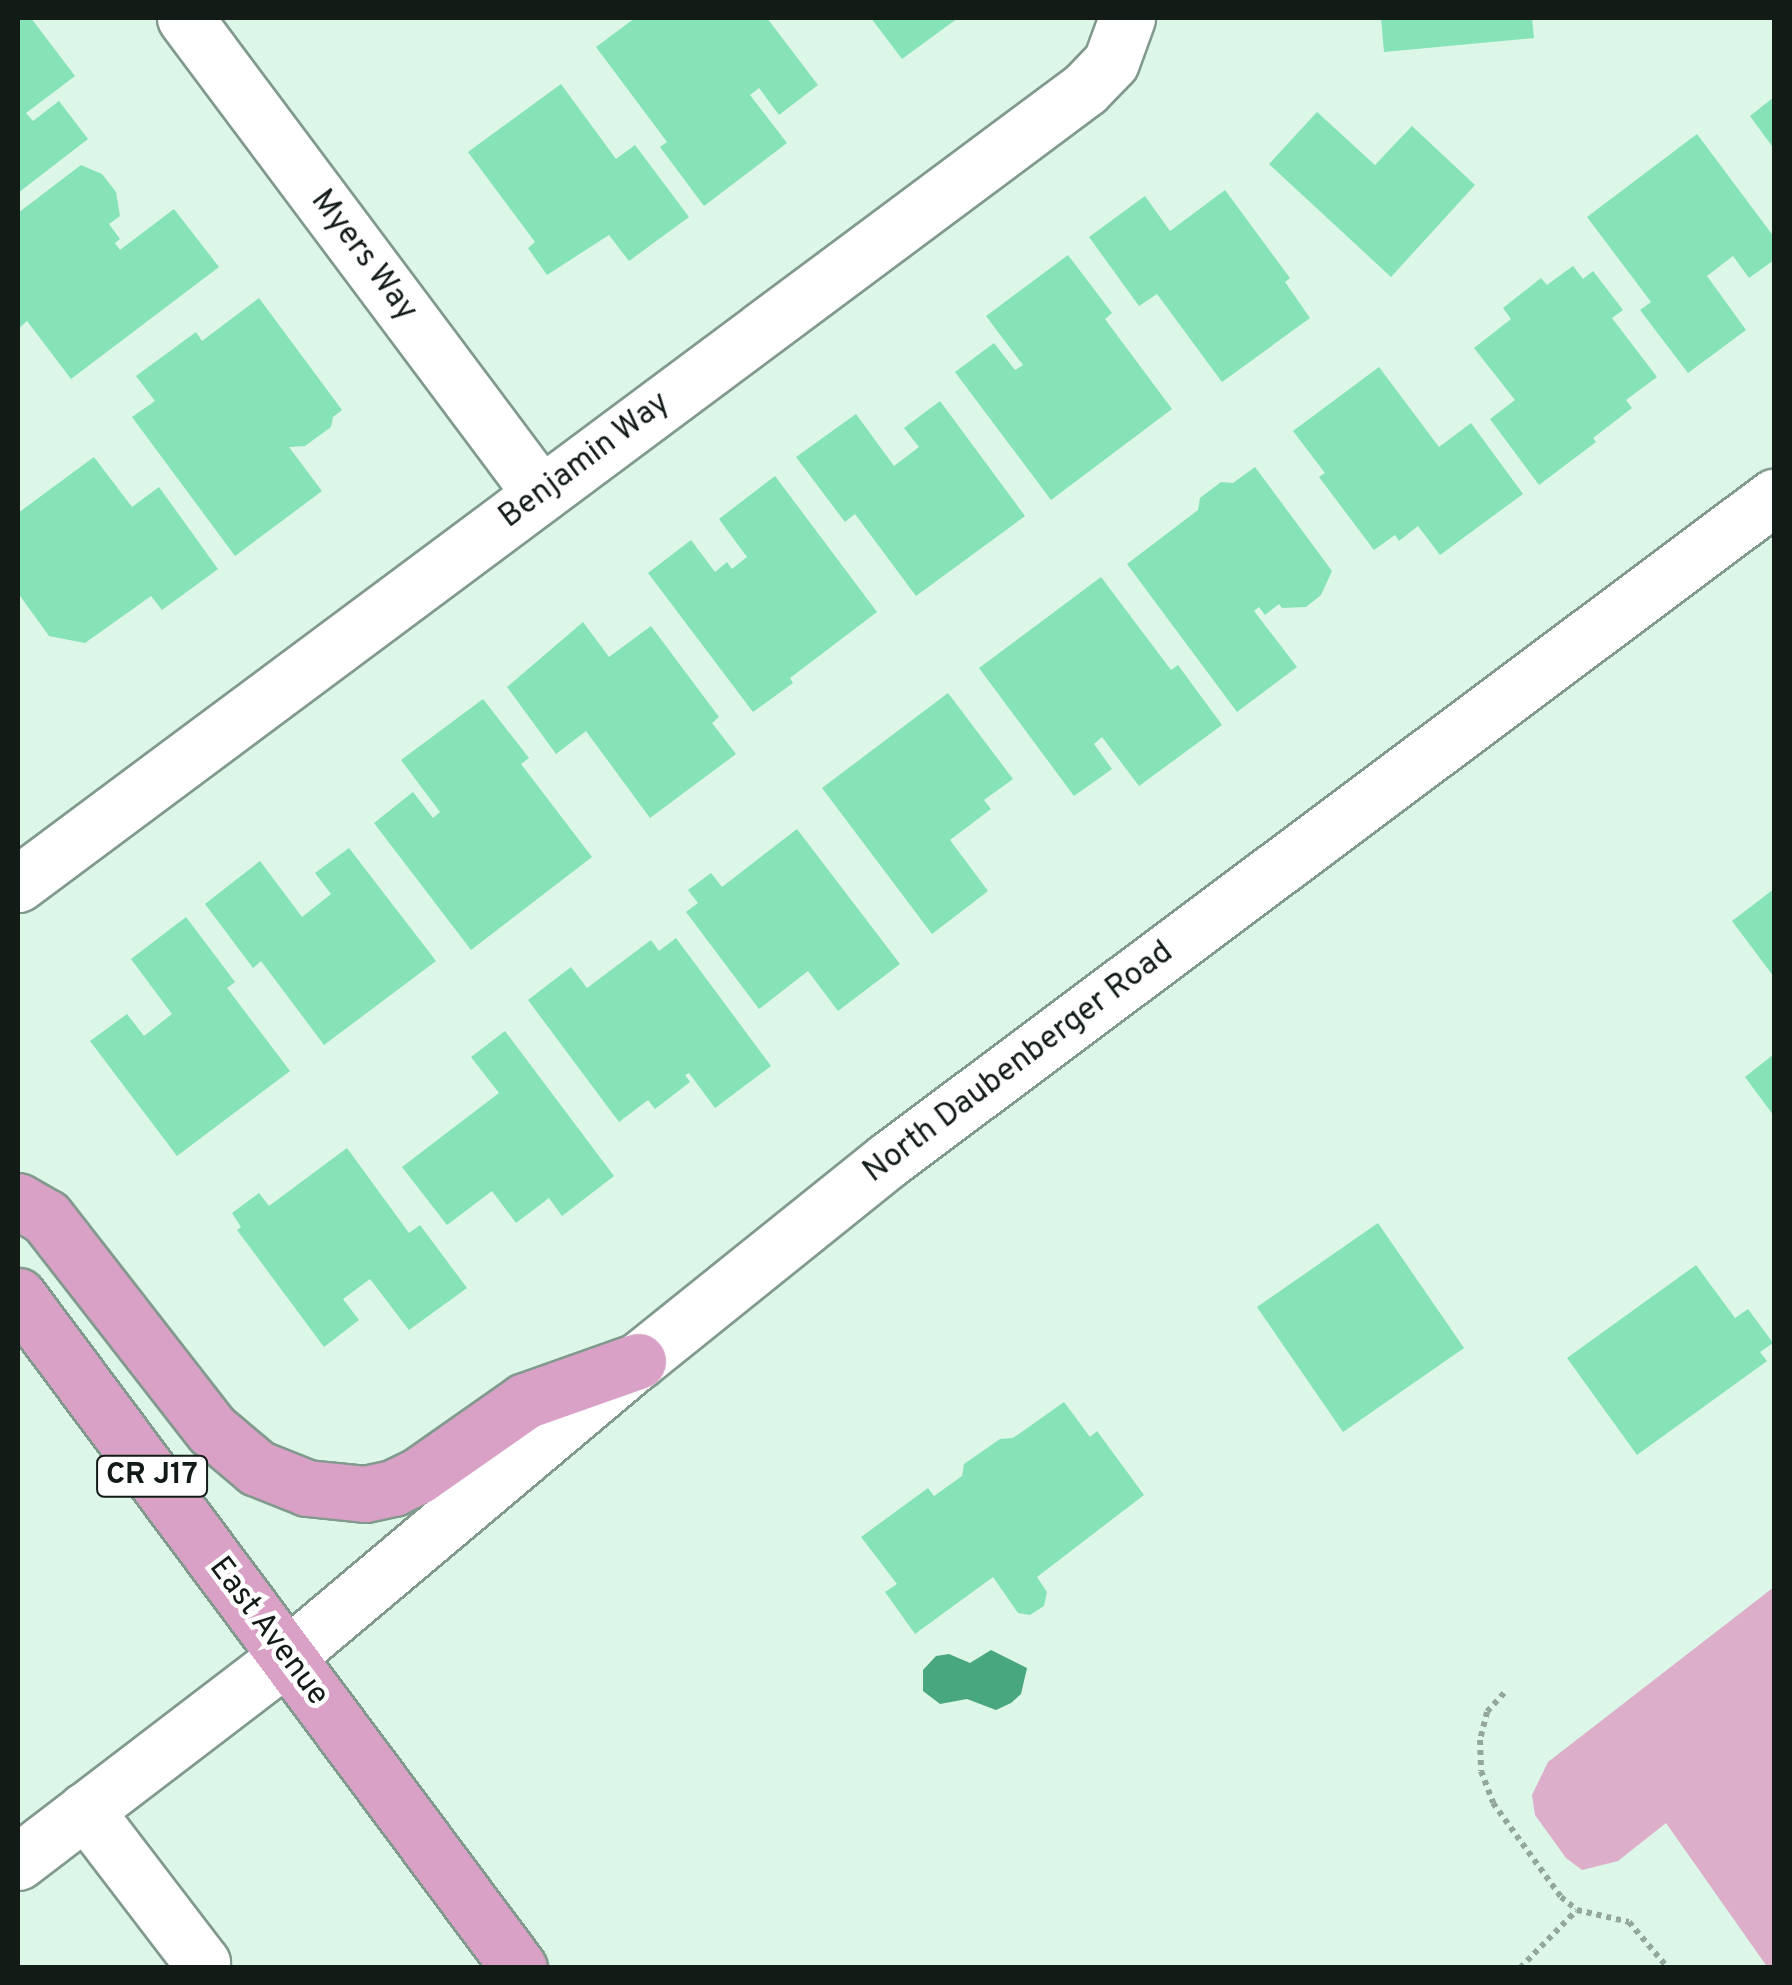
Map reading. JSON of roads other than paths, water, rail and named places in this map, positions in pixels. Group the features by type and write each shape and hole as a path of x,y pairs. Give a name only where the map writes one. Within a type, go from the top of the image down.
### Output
{"main road":[{"path":"18,1201 46,1217 212,1430 257,1468 295,1484 335,1493 365,1494 394,1488 525,1401 638,1361"},
{"name":"East Avenue","path":"18,1296 519,1968"}],"street":[{"name":"Myers Way","path":"185,18 540,494"},
{"name":"Benjamin Way","path":"18,884 1085,89 1110,62 1128,18"},
{"name":"North Daubenberger Road","path":"18,1862 286,1656 638,1361 888,1160 1774,496"},
{"path":"85,1810 202,1963 196,1968"}]}
